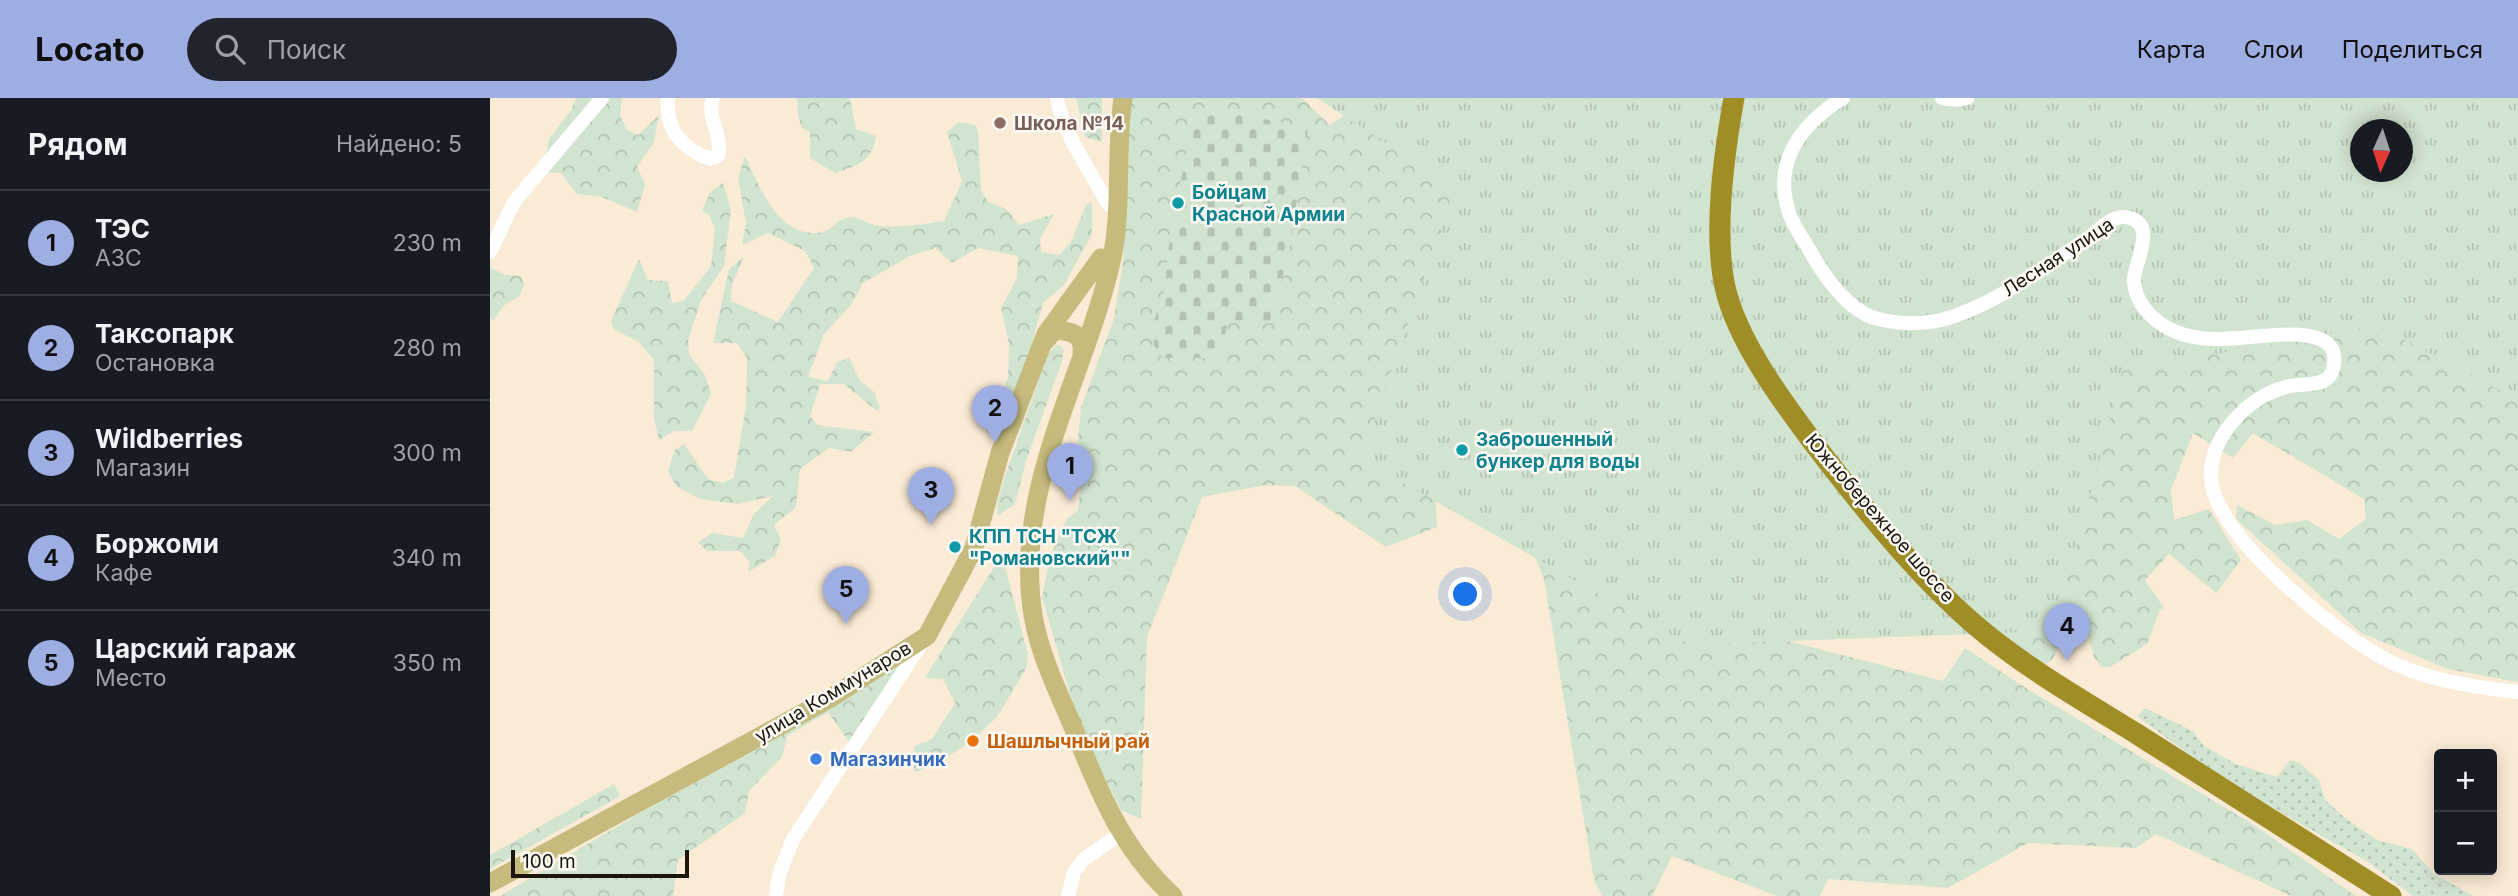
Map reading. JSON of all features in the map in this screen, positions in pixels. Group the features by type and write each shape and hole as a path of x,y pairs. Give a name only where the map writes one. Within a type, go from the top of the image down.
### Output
{"highway":[{"name":"Южнобережное шоссе","path":"1721,98 1710,175 1709,252 1718,296 1736,344 1807,452 1904,569 1970,633 2375,896"},
{"name":"Южнобережное шоссе","path":"1734,98 1723,177 1721,246 1729,300 1767,380 1839,476 1928,579 1976,625 2044,682 2391,896"}],"main road":[{"path":"1104,264 1111,98"},
{"path":"1123,98 1115,226 1080,347 1039,460 1032,489 1025,542 1026,615 1064,729 1117,836 1160,896"},
{"path":"1108,204 1115,226"},
{"name":"улица Коммунаров","path":"490,883 829,699 927,636 974,548 1000,453 1043,341 1104,264"},
{"path":"1043,341 1057,336 1068,337 1080,347"},
{"path":"1117,836 1173,896"}],"street":[{"path":"490,252 514,202 602,98"},
{"path":"668,98 666,114 672,132 699,155 710,159 718,156 720,147 710,105 713,98"},
{"path":"1057,98 1060,113 1071,137 1108,204"},
{"name":"Лесная улица","path":"1843,98 1816,117 1799,136 1790,151 1784,187 1793,220 1821,270 1860,311 1880,320 1907,323 1941,320 2003,294 2087,240 2115,218 2128,217 2136,220 2143,230 2134,282 2142,303 2154,321 2188,336 2311,336 2328,342 2334,352 2335,362 2326,380 2288,386 2271,392 2231,424 2219,439 2211,477 2215,498 2224,517 2286,585 2346,634 2384,659 2420,673 2460,683 2518,692"},
{"path":"1942,98 1967,98"},
{"path":"776,896 781,867 793,839 927,636"},
{"path":"1069,896 1074,872 1084,859 1117,836"}],"green space":[{"path":"576,98 622,98 620,115 627,130 638,135 659,115 654,142 637,167 645,184 637,212 602,197 577,194 561,173 543,172 549,139 572,109"},
{"path":"797,98 850,98 856,129 876,136 871,152 857,165 835,173 810,158 810,132 802,128"},
{"path":"1076,98 1102,98 1102,142 1085,137"},
{"path":"1129,98 1302,98 1330,125 1364,102 1717,98 1714,622 1943,681 1965,648 2029,690 2254,825 2356,896 2291,896 2156,834 2136,848 2028,843 1948,888 1828,879 1820,896 1777,896 1672,856 1652,896 1602,896 1594,880 1544,579 1496,461 1432,425 1437,527 1386,547 1295,486 1266,485 1202,497 1147,637 1141,819 1121,810 1080,729 1042,597 1050,557 1066,520 1078,510 1081,480 1078,439 1081,408 1114,318 1123,262"},
{"path":"1317,98 2518,98 2518,400 2377,325 2122,371 2055,631 1689,645 1361,459 1455,189"},
{"path":"2518,98 2518,682 2448,669 2361,633 2236,519 2237,505 2275,525 2307,520 2339,539 2366,519 2364,499 2253,433 2233,458 2193,433 2171,490 2174,520 2209,509 2241,560 2216,593 2169,554 2145,580 2164,608 2160,610 2147,644 2110,667 2101,667 2094,657 2087,633 2068,626 2053,659 2041,668 1980,619 1728,181"},
{"path":"1204,107 1308,128 1291,239 1272,323 1228,323 1219,358 1163,358 1154,345 1153,324 1165,289 1168,252 1187,147"},
{"path":"959,122 975,125 978,131 981,190 988,202 1006,209 1019,225 1054,214 1040,239 1041,252 1059,255 1071,242 1086,205 1092,202 1092,234 1064,285 1043,303 1022,380 1011,403 1001,411 996,411 1008,377 1009,344 1001,308 1017,278 1018,256 978,248 952,263 935,248 910,256 863,283 851,305 824,334 808,377 828,381 837,362 849,358 860,381 874,392 880,408 877,411 844,384 820,384 810,416 817,425 874,432 851,452 829,448 800,469 796,507 774,525 781,539 775,556 748,572 750,562 740,551 707,551 698,542 712,533 743,538 754,514 773,496 738,504 700,499 676,486 668,471 675,450 684,444 708,479 723,483 734,478 746,405 747,358 737,343 713,343 729,269 744,256 732,285 731,301 778,322 814,268 805,251 768,233 742,245 746,223 738,178 745,156 773,209 794,228 808,233 823,232 842,219 850,217 875,225 892,226 944,221 962,181 947,132"},
{"path":"723,183 731,210 724,266 701,300 688,341 689,354 705,375 711,394 692,431 674,431 659,440 654,419 654,360 639,342 613,329 611,321 639,259 648,280 668,281 672,303 684,301 711,266 715,228 709,215 702,211 710,192"},
{"path":"490,267 505,275 520,276 524,283 519,295 504,306 494,320 490,319"},
{"path":"1056,345 1064,350 1061,364 1026,461 1015,504 997,516 1003,482 1048,354"},
{"path":"1002,554 1028,655 1027,667 997,717 972,741 933,766 915,772 912,760 915,746 932,739 955,703 943,679 925,678"},
{"path":"927,636 852,746 828,712 787,736 782,757 749,791 745,813 678,860 673,896 500,896 657,803"},
{"path":"2145,708 2193,731 2204,746 2236,764 2277,777 2290,760 2300,763 2319,780 2325,800 2345,818 2377,840 2412,849 2434,875 2474,896 2413,896 2368,862 2220,778 2137,716"},
{"path":"614,784 620,796 490,869 490,855"}],"place":[{"name":"Школа №14","path":"1000,123"},
{"name":"Бойцам Красной Армии","path":"1178,203"},
{"name":"Таксопарк","path":"995,443"},
{"name":"Заброшенный бункер для воды","path":"1462,450"},
{"name":"ТЭС","path":"1070,501"},
{"name":"Wildberries","path":"931,525"},
{"name":"КПП ТСН \"ТСЖ \"Романовский\"\"","path":"955,547"},
{"name":"Царский гараж","path":"846,624"},
{"name":"Боржоми","path":"2067,661"},
{"name":"Шашлычный рай","path":"973,741"},
{"name":"Магазинчик","path":"816,759"}]}
